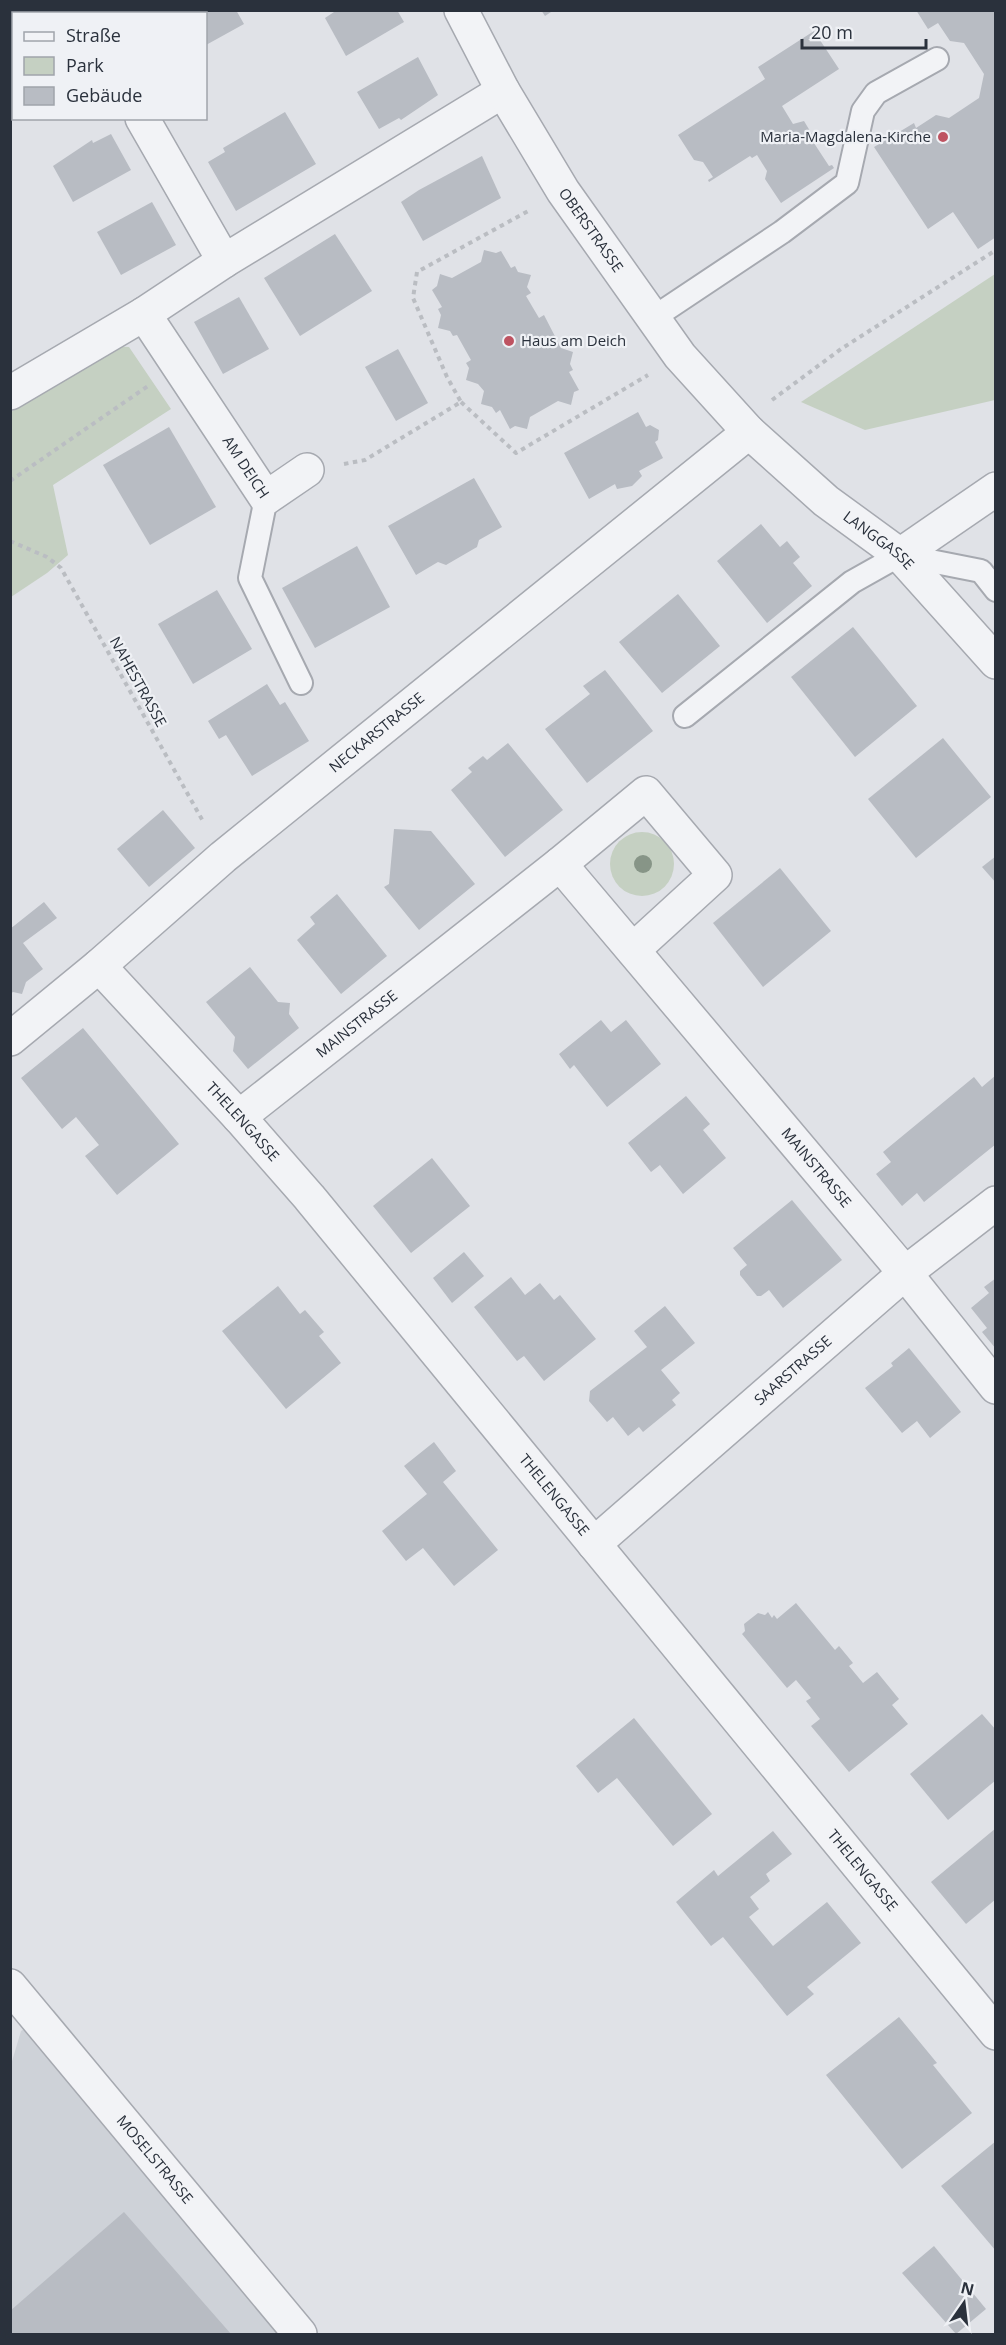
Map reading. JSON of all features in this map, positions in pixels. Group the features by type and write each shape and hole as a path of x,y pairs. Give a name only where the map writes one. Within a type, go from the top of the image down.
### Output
{"street":[{"name":"OBERSTRASSE","path":"461,10 503,91 563,191 680,356 745,428"},
{"path":"10,393 144,314 224,261 503,91"},
{"path":"143,120 224,261"},
{"name":"AM DEICH","path":"144,314 266,498 307,470"},
{"name":"LANGGASSE","path":"745,428 826,501 900,555 996,662"},
{"name":"NECKARSTRASSE","path":"10,1039 99,966 223,857 745,428"},
{"path":"900,555 996,489"},
{"name":"MAINSTRASSE","path":"239,1117 560,864 646,793 715,874 633,950"},
{"name":"MAINSTRASSE","path":"560,864 905,1273 996,1387"},
{"name":"THELENGASSE","path":"99,966 239,1117 317,1206 996,2033"},
{"name":"SAARSTRASSE","path":"594,1544 905,1273 996,1203"},
{"name":"MOSELSTRASSE","path":"10,1986 300,2334"}],"lane":[{"path":"653,318 782,232 846,183 863,111 876,93 937,59"},
{"path":"266,498 250,579 301,683"},
{"path":"685,717 852,582 900,555 981,572 996,590"}],"path":[{"path":"563,191 417,272 413,298 447,376 461,402 516,453 680,356"},
{"path":"745,428 841,349 996,250"},
{"path":"10,481 178,365"},
{"path":"307,470 365,460 461,402"},
{"name":"NAHESTRASSE","path":"10,541 47,557 61,568 223,857"}],"shaded area":[{"path":"54,2010 319,2334 11,2334 10,2068 21,2031"}],"green space":[{"path":"995,274 995,400 865,430 801,402"},
{"path":"112,346 129,347 171,409 53,485 68,555 47,573 11,597 11,412"},
{"path":"642,832 660,838 668,846 674,864 668,882 660,890 642,896 624,890 616,882 610,864 616,846 624,838"}],"building":[{"path":"171,10 236,10 244,24 207,44 207,12 172,12"},
{"path":"337,10 397,10 404,22 346,56 325,18"},
{"path":"541,10 554,10 545,16"},
{"name":"Maria-Magdalena-Kirche","path":"916,10 996,10 996,237 978,249 953,212 928,229 874,147 914,123 916,128 936,115 949,118 979,98 984,74 964,43 950,41 938,23 928,29"},
{"path":"814,31 839,69 782,106 793,124 804,121 813,136 810,137 829,166 832,165 834,168 781,203 765,179 767,171 757,155 752,158 750,156 709,182 708,180 713,177 703,162 694,160 678,135 765,79 758,67"},
{"path":"418,57 438,95 401,120 399,118 379,129 357,92"},
{"path":"285,112 316,164 236,211 208,162 225,152 223,148"},
{"path":"111,134 131,170 73,202 53,166 92,140 93,143"},
{"path":"482,156 501,198 423,241 401,202"},
{"path":"152,202 176,245 121,275 97,232"},
{"path":"335,234 372,291 300,336 264,278"},
{"name":"Haus am Deich","path":"484,250 496,253 501,251 511,268 515,266 518,272 531,275 527,287 531,293 526,296 539,318 544,315 561,348 573,352 570,364 573,370 569,372 579,390 574,392 571,405 558,401 530,417 527,429 515,426 510,429 500,410 496,413 492,407 481,404 484,391 478,384 466,380 469,368 466,363 471,360 457,335 453,336 450,331 438,328 441,315 438,309 442,307 432,290 437,286 440,274 452,278 481,262"},
{"path":"239,297 269,349 223,374 194,322"},
{"path":"398,349 428,403 396,421 365,367"},
{"path":"638,412 646,427 650,425 659,430 658,440 655,442 663,458 639,471 642,476 632,486 617,489 615,484 589,499 564,453"},
{"path":"169,427 216,507 150,545 103,465"},
{"path":"474,478 502,527 479,540 477,547 446,565 438,562 416,575 388,526"},
{"path":"761,524 780,547 787,541 800,557 793,563 812,586 767,623 717,561"},
{"path":"357,546 390,607 315,648 282,588"},
{"path":"217,590 252,649 193,684 158,624"},
{"path":"678,594 720,646 662,693 619,642"},
{"path":"853,627 917,706 855,757 791,677"},
{"path":"605,670 653,731 587,783 545,729 590,694 583,686"},
{"path":"267,684 280,705 285,702 309,741 252,776 226,735 219,739 208,721"},
{"path":"943,738 991,797 916,858 868,799"},
{"path":"508,743 563,810 505,857 451,790 472,772 468,768 483,756 487,760"},
{"path":"163,810 195,848 149,887 117,849"},
{"path":"394,829 431,831 475,884 419,930 384,887 389,884"},
{"path":"996,856 996,883 982,867"},
{"path":"780,868 831,931 763,987 713,923"},
{"path":"337,894 387,956 341,994 297,940 315,924 310,917"},
{"path":"44,902 57,918 23,943 43,969 26,982 22,994 13,992 10,994 10,929"},
{"path":"250,967 278,1002 290,1003 289,1014 299,1028 248,1069 233,1051 235,1037 206,1002"},
{"path":"601,1020 611,1032 626,1020 661,1064 607,1107 574,1065 570,1069 559,1054"},
{"path":"83,1028 179,1144 117,1195 85,1156 99,1145 76,1117 62,1129 21,1078"},
{"path":"996,1075 996,1144 924,1202 917,1193 902,1206 876,1174 891,1162 883,1152 974,1077 982,1087"},
{"path":"686,1096 710,1124 703,1130 726,1158 683,1194 660,1165 651,1172 628,1143"},
{"path":"432,1158 470,1206 411,1253 373,1206"},
{"path":"792,1200 842,1260 783,1308 769,1290 757,1296 740,1275 740,1271 747,1265 733,1248"},
{"path":"464,1252 484,1276 452,1303 433,1278"},
{"path":"511,1277 525,1295 540,1283 554,1300 560,1295 596,1339 544,1381 524,1356 517,1361 474,1307"},
{"path":"996,1278 996,1349 982,1332 987,1328 971,1308 989,1293 984,1287"},
{"path":"278,1286 300,1314 305,1310 324,1332 319,1336 341,1363 286,1409 222,1331"},
{"path":"665,1306 695,1343 661,1370 680,1393 672,1400 676,1405 643,1432 639,1427 628,1436 613,1417 607,1422 589,1401 590,1391 647,1347 634,1331"},
{"path":"909,1348 961,1412 930,1438 917,1421 902,1433 865,1388 893,1366 891,1363"},
{"path":"434,1442 456,1471 443,1482 498,1550 454,1586 423,1548 406,1561 382,1531 427,1494 404,1466"},
{"path":"796,1603 835,1650 839,1646 853,1663 849,1666 863,1683 877,1672 899,1699 892,1705 908,1724 849,1772 811,1726 820,1719 806,1701 811,1698 796,1680 787,1688 742,1634 745,1631 744,1624 758,1613 765,1615 768,1612 772,1618 774,1615 777,1619"},
{"path":"982,1714 996,1730 996,1780 948,1820 910,1774"},
{"path":"634,1718 712,1814 673,1846 617,1778 598,1793 576,1766"},
{"path":"996,1828 996,1899 966,1924 931,1882"},
{"path":"773,1831 792,1854 766,1874 770,1881 750,1897 759,1909 749,1917 773,1946 827,1902 861,1943 807,1987 814,1994 787,2016 723,1937 711,1946 676,1902 714,1870 718,1876"},
{"path":"899,2017 937,2063 933,2065 972,2113 902,2169 826,2075"},
{"path":"996,2141 996,2251 941,2186"},
{"path":"124,2212 231,2334 10,2334 10,2311"},
{"path":"934,2246 986,2309 956,2334 902,2273"}],"place":[{"name":"Maria-Magdalena-Kirche","path":"943,137"},
{"name":"Haus am Deich","path":"509,341"}]}
